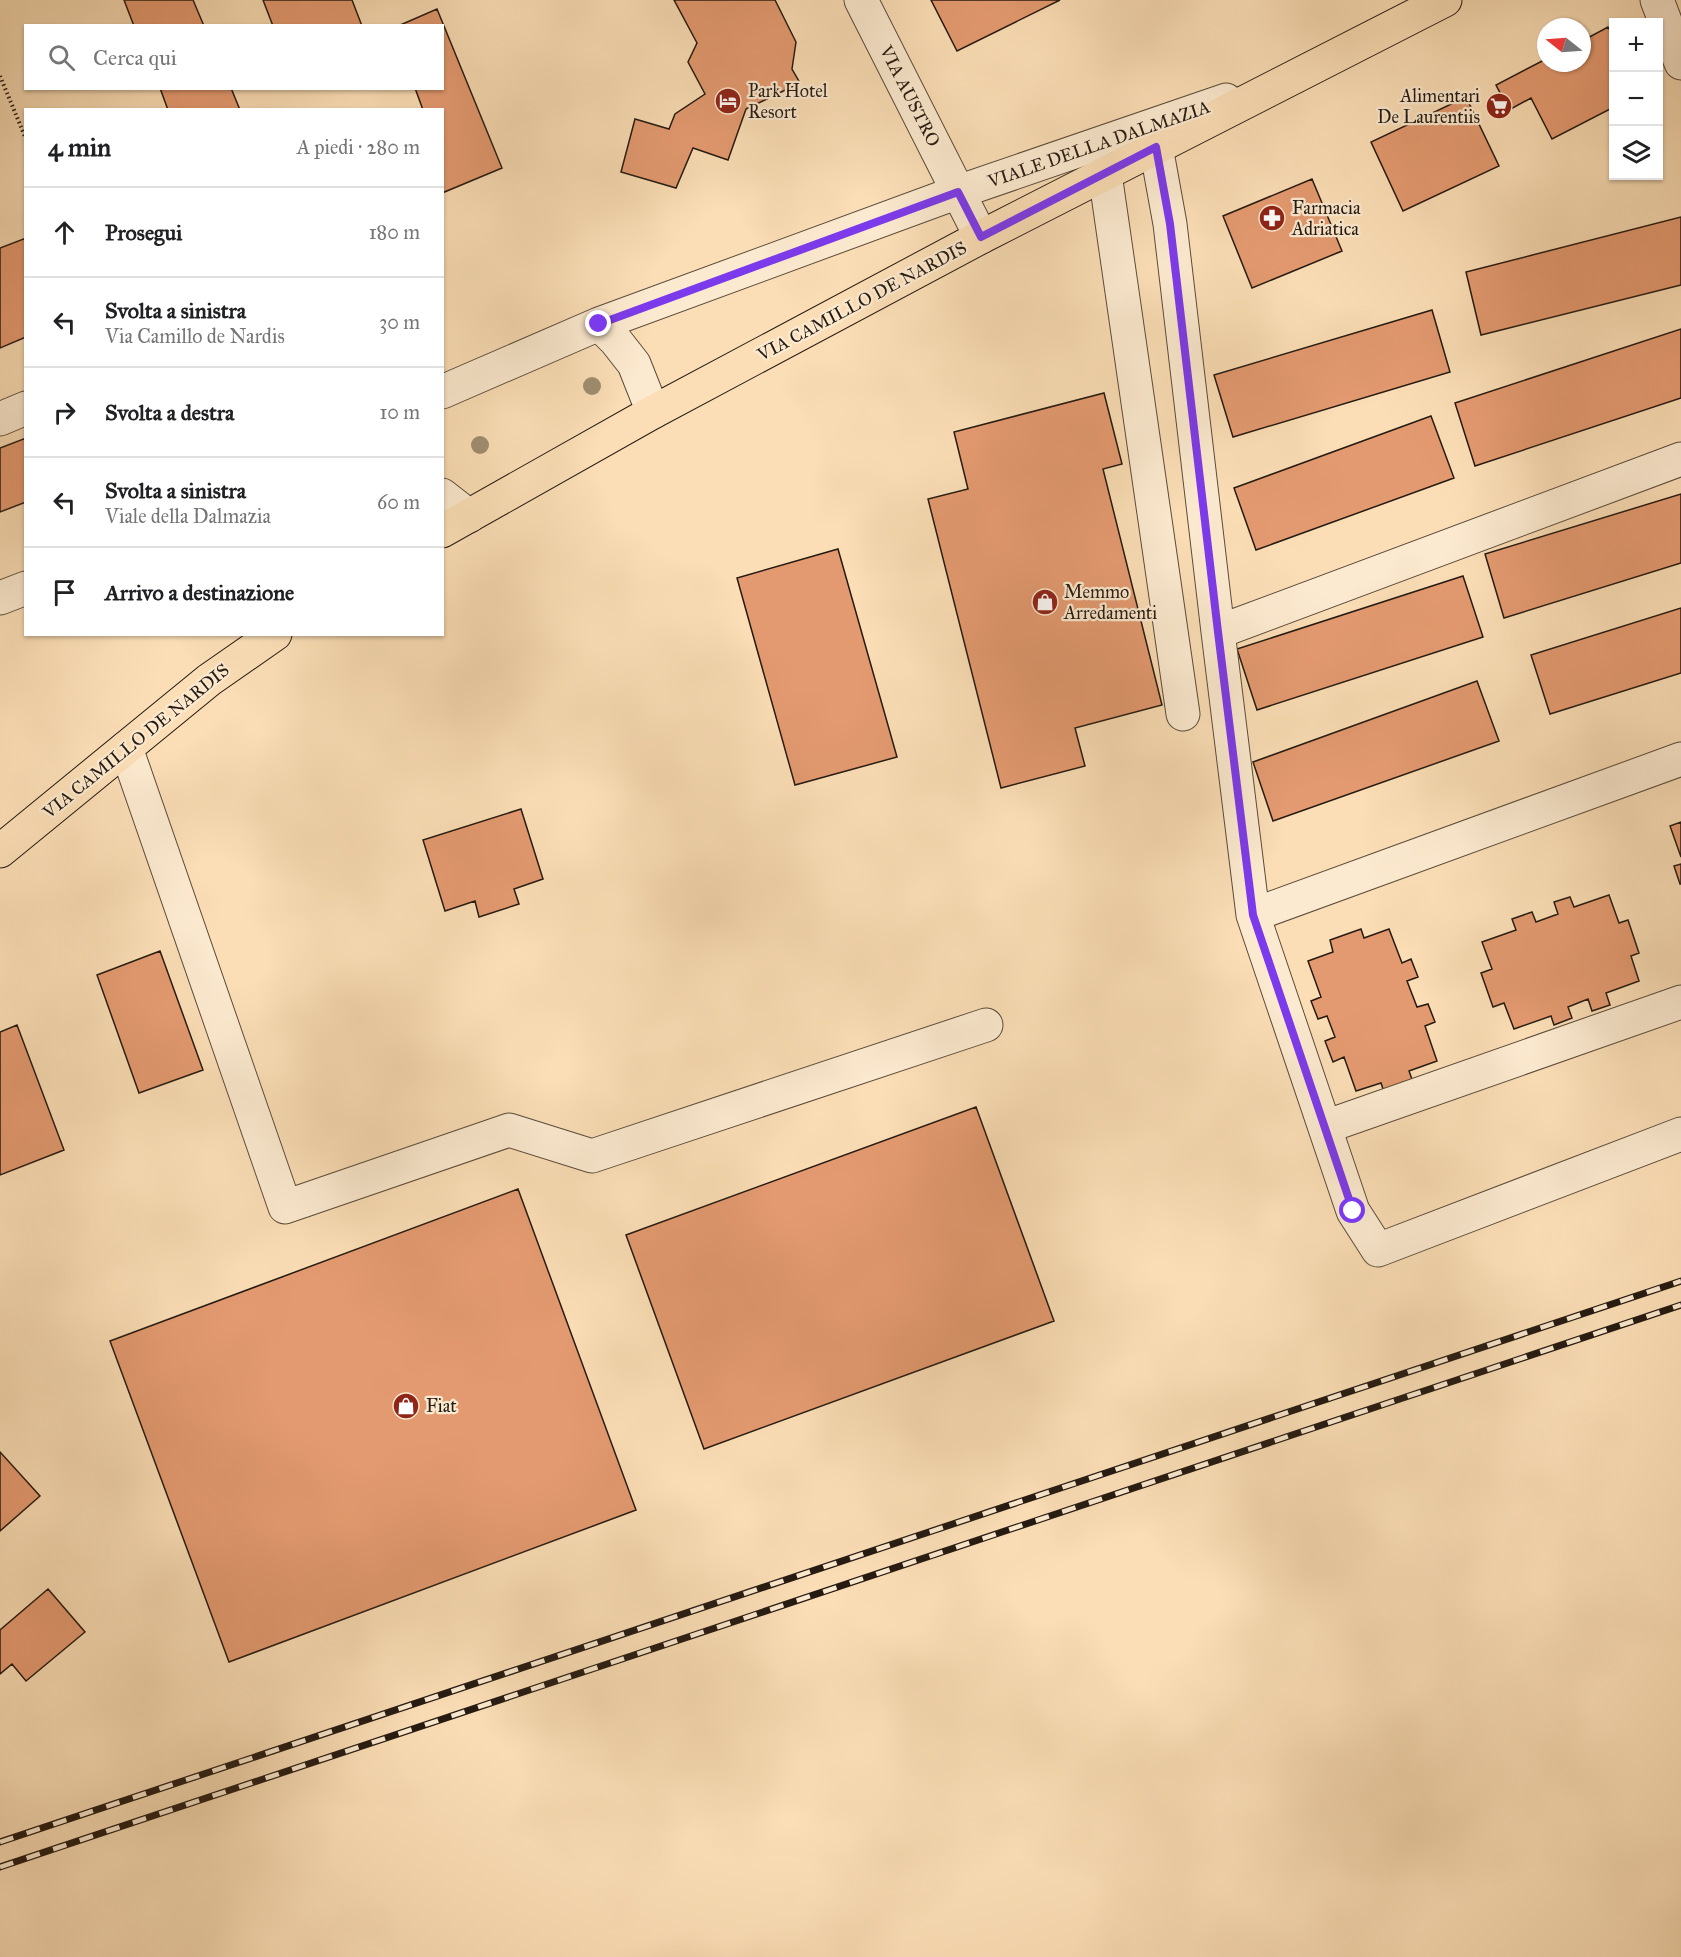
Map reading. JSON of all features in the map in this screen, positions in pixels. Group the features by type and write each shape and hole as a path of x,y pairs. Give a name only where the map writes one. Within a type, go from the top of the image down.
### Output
{"main road":[{"name":"VIA CAMILLO DE NARDIS","path":"456,524 652,412 981,237 1445,0"},
{"name":"VIA CAMILLO DE NARDIS","path":"0,851 209,680 272,636"}],"street":[{"name":"VIA AUSTRO","path":"861,0 981,237"},
{"path":"1656,0 1681,63"},
{"name":"VIALE DELLA DALMAZIA","path":"444,391 599,324 958,192 1287,79"},
{"path":"1156,147 1170,224 1253,915 1353,1211 1378,1250 1681,1134"},
{"path":"1104,174 1183,714"},
{"path":"599,324 634,364 652,412"},
{"path":"0,419 24,409"},
{"path":"1218,632 1681,459"},
{"path":"444,499 456,524"},
{"path":"0,598 24,589"},
{"path":"209,680 245,636"},
{"path":"126,748 285,1207 509,1130 592,1156 986,1025"},
{"path":"1253,915 1681,759"},
{"path":"1324,1127 1681,1002"}],"path":[{"path":"0,76 24,134"}],"building":[{"path":"124,0 193,0 203,24 133,24"},
{"path":"263,0 352,0 361,24 272,24"},
{"name":"Park Hotel Resort","path":"674,0 775,0 796,42 792,69 800,83 746,109 728,160 693,148 676,188 621,172 635,119 669,129 675,114 705,94 688,62 697,43"},
{"path":"931,0 1060,0 957,51"},
{"path":"437,9 443,24 403,24"},
{"path":"444,26 502,168 444,192 444,108 422,108 416,90 444,90"},
{"path":"1608,27 1609,29 1609,110 1552,139 1531,98 1509,110 1496,85 1537,64 1537,72 1591,72 1591,36"},
{"path":"161,90 232,90 239,108 167,108"},
{"path":"1466,97 1499,166 1403,211 1371,142"},
{"path":"1312,179 1342,251 1252,288 1223,216"},
{"path":"1681,217 1681,285 1481,335 1466,272"},
{"path":"24,239 24,338 0,348 0,248"},
{"path":"1432,310 1450,372 1233,437 1214,375"},
{"path":"1681,329 1681,398 1475,466 1455,403"},
{"name":"Memmo Arredamenti","path":"1104,393 1122,464 1103,469 1162,705 1075,728 1085,766 1001,788 928,499 968,489 954,432"},
{"path":"1431,416 1454,478 1256,550 1234,488"},
{"path":"24,439 24,503 0,512 0,448"},
{"path":"1681,494 1681,563 1504,618 1485,554"},
{"path":"838,549 897,757 795,785 737,578"},
{"path":"1463,576 1483,637 1257,710 1237,649"},
{"path":"1681,608 1681,673 1550,714 1531,655"},
{"path":"1477,681 1499,741 1273,821 1253,762"},
{"path":"521,809 543,879 514,889 519,904 479,917 475,901 445,911 423,840"},
{"path":"1681,822 1681,857 1670,826"},
{"path":"1681,864 1681,884 1680,884 1674,866"},
{"path":"1609,895 1619,923 1628,920 1639,953 1631,956 1639,981 1606,993 1610,1005 1592,1011 1588,999 1568,1007 1572,1018 1554,1025 1551,1016 1514,1029 1504,1003 1493,1007 1481,973 1492,969 1482,942 1516,930 1512,919 1532,912 1536,922 1558,914 1554,902 1570,897 1574,907"},
{"path":"1361,929 1364,938 1389,929 1402,963 1411,959 1418,977 1407,981 1417,1007 1428,1004 1435,1022 1425,1026 1437,1061 1409,1071 1413,1082 1384,1092 1381,1083 1356,1091 1344,1057 1333,1062 1325,1041 1335,1037 1327,1016 1318,1019 1311,1001 1321,997 1308,961 1333,952 1330,940"},
{"path":"160,951 203,1070 139,1093 97,975"},
{"path":"17,1025 64,1150 0,1175 0,1032"},
{"path":"976,1107 1054,1321 704,1449 626,1235"},
{"path":"518,1189 636,1510 229,1662 110,1341"},
{"path":"0,1452 40,1496 0,1531"},
{"path":"48,1589 85,1632 26,1681 12,1664 0,1674 0,1630"}],"railway":[{"path":"0,1842 1681,1281"},
{"path":"0,1867 1681,1305"}],"place":[{"name":"Park Hotel Resort","path":"728,101"},
{"name":"Alimentari De Laurentiis","path":"1499,106"},
{"name":"Farmacia Adriatica","path":"1272,218"},
{"name":"Memmo Arredamenti","path":"1045,602"},
{"name":"Fiat","path":"406,1406"}],"route":[{"path":"599,324 958,192 981,237 1156,147 1170,224 1253,915 1353,1211"}]}
